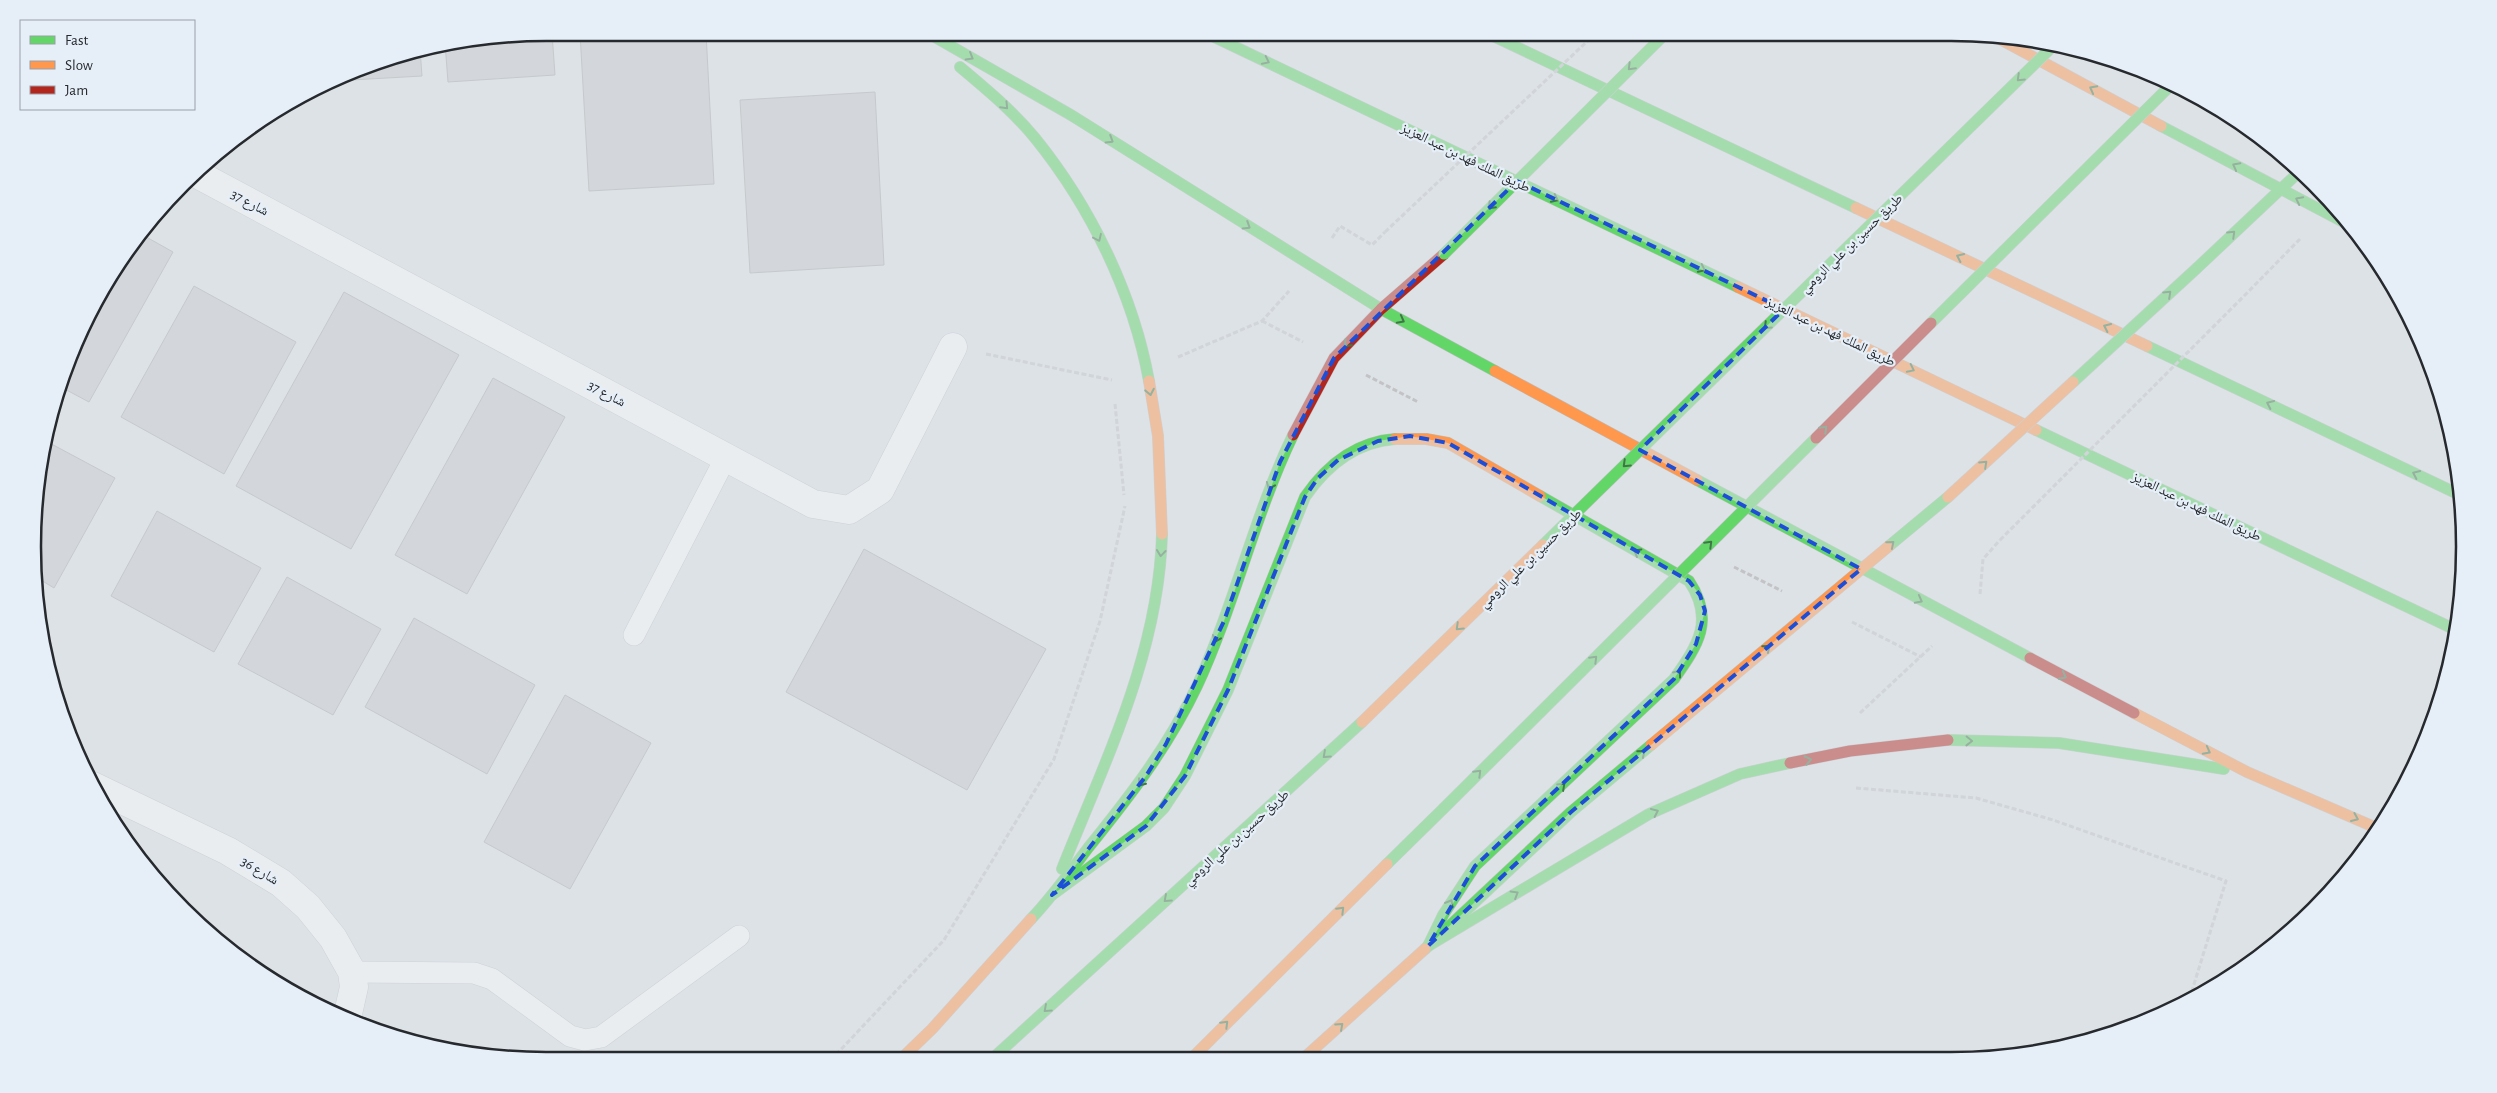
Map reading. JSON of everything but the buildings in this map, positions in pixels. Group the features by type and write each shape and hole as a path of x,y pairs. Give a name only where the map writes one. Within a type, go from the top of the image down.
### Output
{"highway":[{"path":"924,41 1002,102 1029,132 1071,186 1091,223 1123,296 1146,371 1156,421 1162,501 1162,540 1153,622 1132,690 1052,895"},
{"path":"944,41 1071,115 1381,309 1861,569 2247,772 2372,826"},
{"name":"طريق الملك فهد بن عبد العزيز","path":"1225,41 2449,627"},
{"path":"1506,41 2452,491"},
{"path":"908,1052 932,1029 1052,895 1146,776 1166,744 1197,686 1224,621 1263,503 1280,462 1312,396 1334,358 1381,309 1444,254 1657,41"},
{"path":"2012,45 2279,190 2333,217"},
{"name":"طريق حسين بن علي الرومي","path":"1000,1052 1362,722 2048,51"},
{"path":"1197,1052 2166,90"},
{"path":"1311,1052 1428,946 1571,812 1948,497 2294,176"},
{"path":"1052,895 1146,826 1164,808 1185,776 1228,690 1305,496 1318,478 1338,460 1378,441 1410,436 1448,444 1689,581 1700,594 1705,611 1703,628 1696,644 1674,679 1475,866 1443,915 1428,946"},
{"path":"1428,946 1649,814 1740,774 1850,751 1943,740 2059,743 2247,772"}],"street":[{"name":"شارع 37","path":"202,177 813,504 849,510 880,490 953,347"},
{"name":"شارع 36","path":"105,792 228,851 281,883 308,907 334,938 352,972 354,987 349,1011"}],"lane":[{"path":"634,635 726,457"},
{"path":"352,972 474,973 492,979 570,1036 585,1040 601,1037 738,936"}],"path":[{"path":"1385,232 1587,41"},
{"path":"2000,540 2326,213"},
{"path":"953,347 1113,380 1146,371 1262,321"},
{"path":"1113,380 1114,389"},
{"path":"839,1052 944,940 1054,759 1100,621 1125,507 1114,399"}],"highlighted area":[{"path":"1517,181 1784,309 1640,450 1861,569 1571,812 1428,946 1475,866 1674,679 1696,644 1705,611 1700,595 1689,581 1448,443 1410,436 1378,441 1338,460 1318,478 1305,497 1228,690 1185,776 1146,826 1052,895 1146,776 1166,744 1224,621 1280,462 1334,358"}],"traffic: fast":[{"path":"942,41 1071,115 1381,309 1495,371"},
{"path":"1223,41 1738,287"},
{"path":"1504,41 1856,208"},
{"path":"1444,254 1658,41"},
{"path":"1543,545 2048,51"},
{"path":"960,67 1027,128 1074,192 1107,252 1120,283 1142,348 1149,381"},
{"path":"1931,323 2166,90"},
{"path":"2161,126 2333,216"},
{"path":"2197,268 2294,176"},
{"path":"2073,382 2197,268"},
{"path":"2147,346 2452,491"},
{"path":"2036,430 2449,627"},
{"path":"1031,919 1061,884 1133,790 1174,730 1186,708 1223,624 1267,497 1293,435"},
{"path":"1444,808 1816,438"},
{"path":"1052,895 1146,826 1164,808 1185,776 1228,690 1305,497 1323,475 1343,457 1367,445 1395,439"},
{"path":"1697,480 2030,658"},
{"path":"1428,946 1443,915 1475,866 1674,679 1690,655 1700,632 1701,608 1697,595 1689,581 1540,496"},
{"path":"1889,546 1948,497"},
{"path":"1062,869 1112,747 1140,664 1159,578 1162,534"},
{"path":"1000,1052 1362,722"},
{"path":"1948,740 2059,743 2224,769"},
{"path":"1425,949 1571,812 1651,745"},
{"path":"1428,946 1649,814 1740,774 1790,763"},
{"path":"1387,864 1444,808"}],"traffic: slow":[{"path":"2012,45 2161,126"},
{"path":"1856,208 2147,346"},
{"path":"1738,287 2036,430"},
{"path":"1495,371 1697,480"},
{"path":"1149,381 1158,436 1162,534"},
{"path":"1948,497 2073,382"},
{"path":"1395,439 1426,439 1448,443 1540,496"},
{"path":"1362,722 1543,545"},
{"path":"1651,745 1889,546"},
{"path":"2134,713 2247,772 2372,826"},
{"path":"1198,1052 1387,864"},
{"path":"908,1052 932,1029 1031,919"},
{"path":"1311,1052 1425,949"}],"traffic: jam":[{"path":"1293,435 1334,358 1381,309 1444,254"},
{"path":"1816,438 1931,323"},
{"path":"2030,658 2134,713"},
{"path":"1790,763 1850,751 1948,740"}]}
